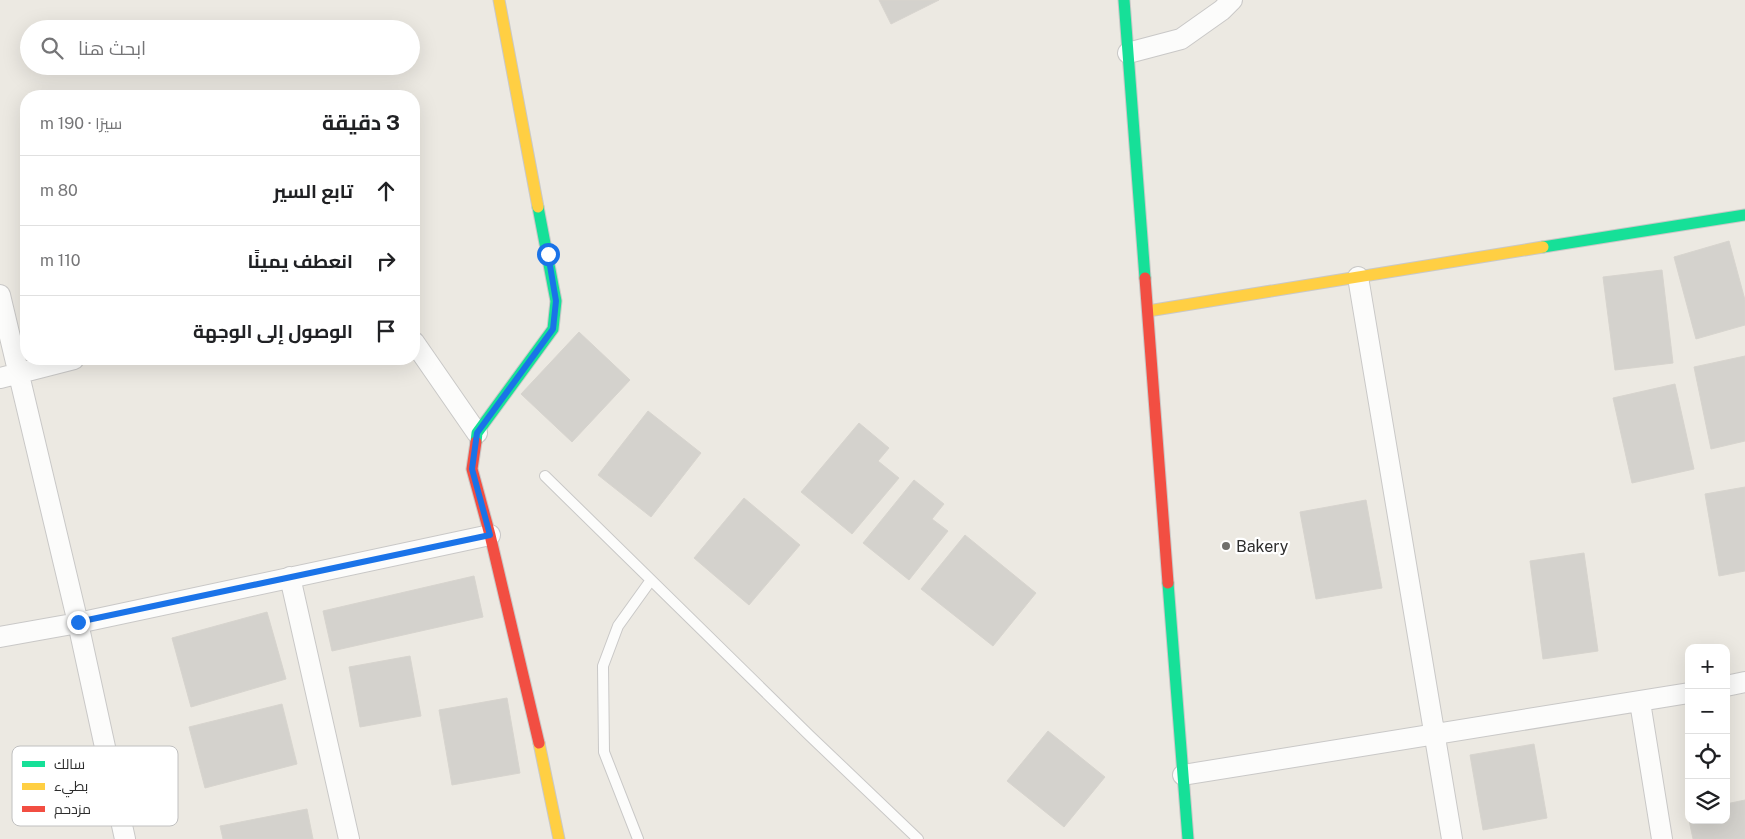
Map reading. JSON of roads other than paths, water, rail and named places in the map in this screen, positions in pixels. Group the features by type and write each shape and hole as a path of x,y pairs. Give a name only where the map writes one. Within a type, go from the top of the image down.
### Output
{"street":[{"path":"499,0 556,301 553,329 477,433 472,469 490,535 542,756 559,839"},
{"path":"1124,0 1188,839"},
{"path":"1128,53 1181,39 1222,10 1232,0"},
{"path":"1148,311 1745,215"},
{"path":"1358,277 1436,734 1452,839"},
{"path":"0,295 9,376 78,622 105,746"},
{"path":"420,351 477,433"},
{"path":"9,376 51,365"},
{"path":"0,637 490,535"},
{"path":"290,577 349,839"},
{"path":"1730,685 1745,682"},
{"path":"1183,775 1685,694"},
{"path":"1640,702 1662,839"},
{"path":"122,826 125,839"}],"lane":[{"path":"545,476 918,839"},
{"path":"638,839 604,752 603,666 618,626 651,580"}],"place":[{"name":"Bakery","path":"1226,546"}]}
